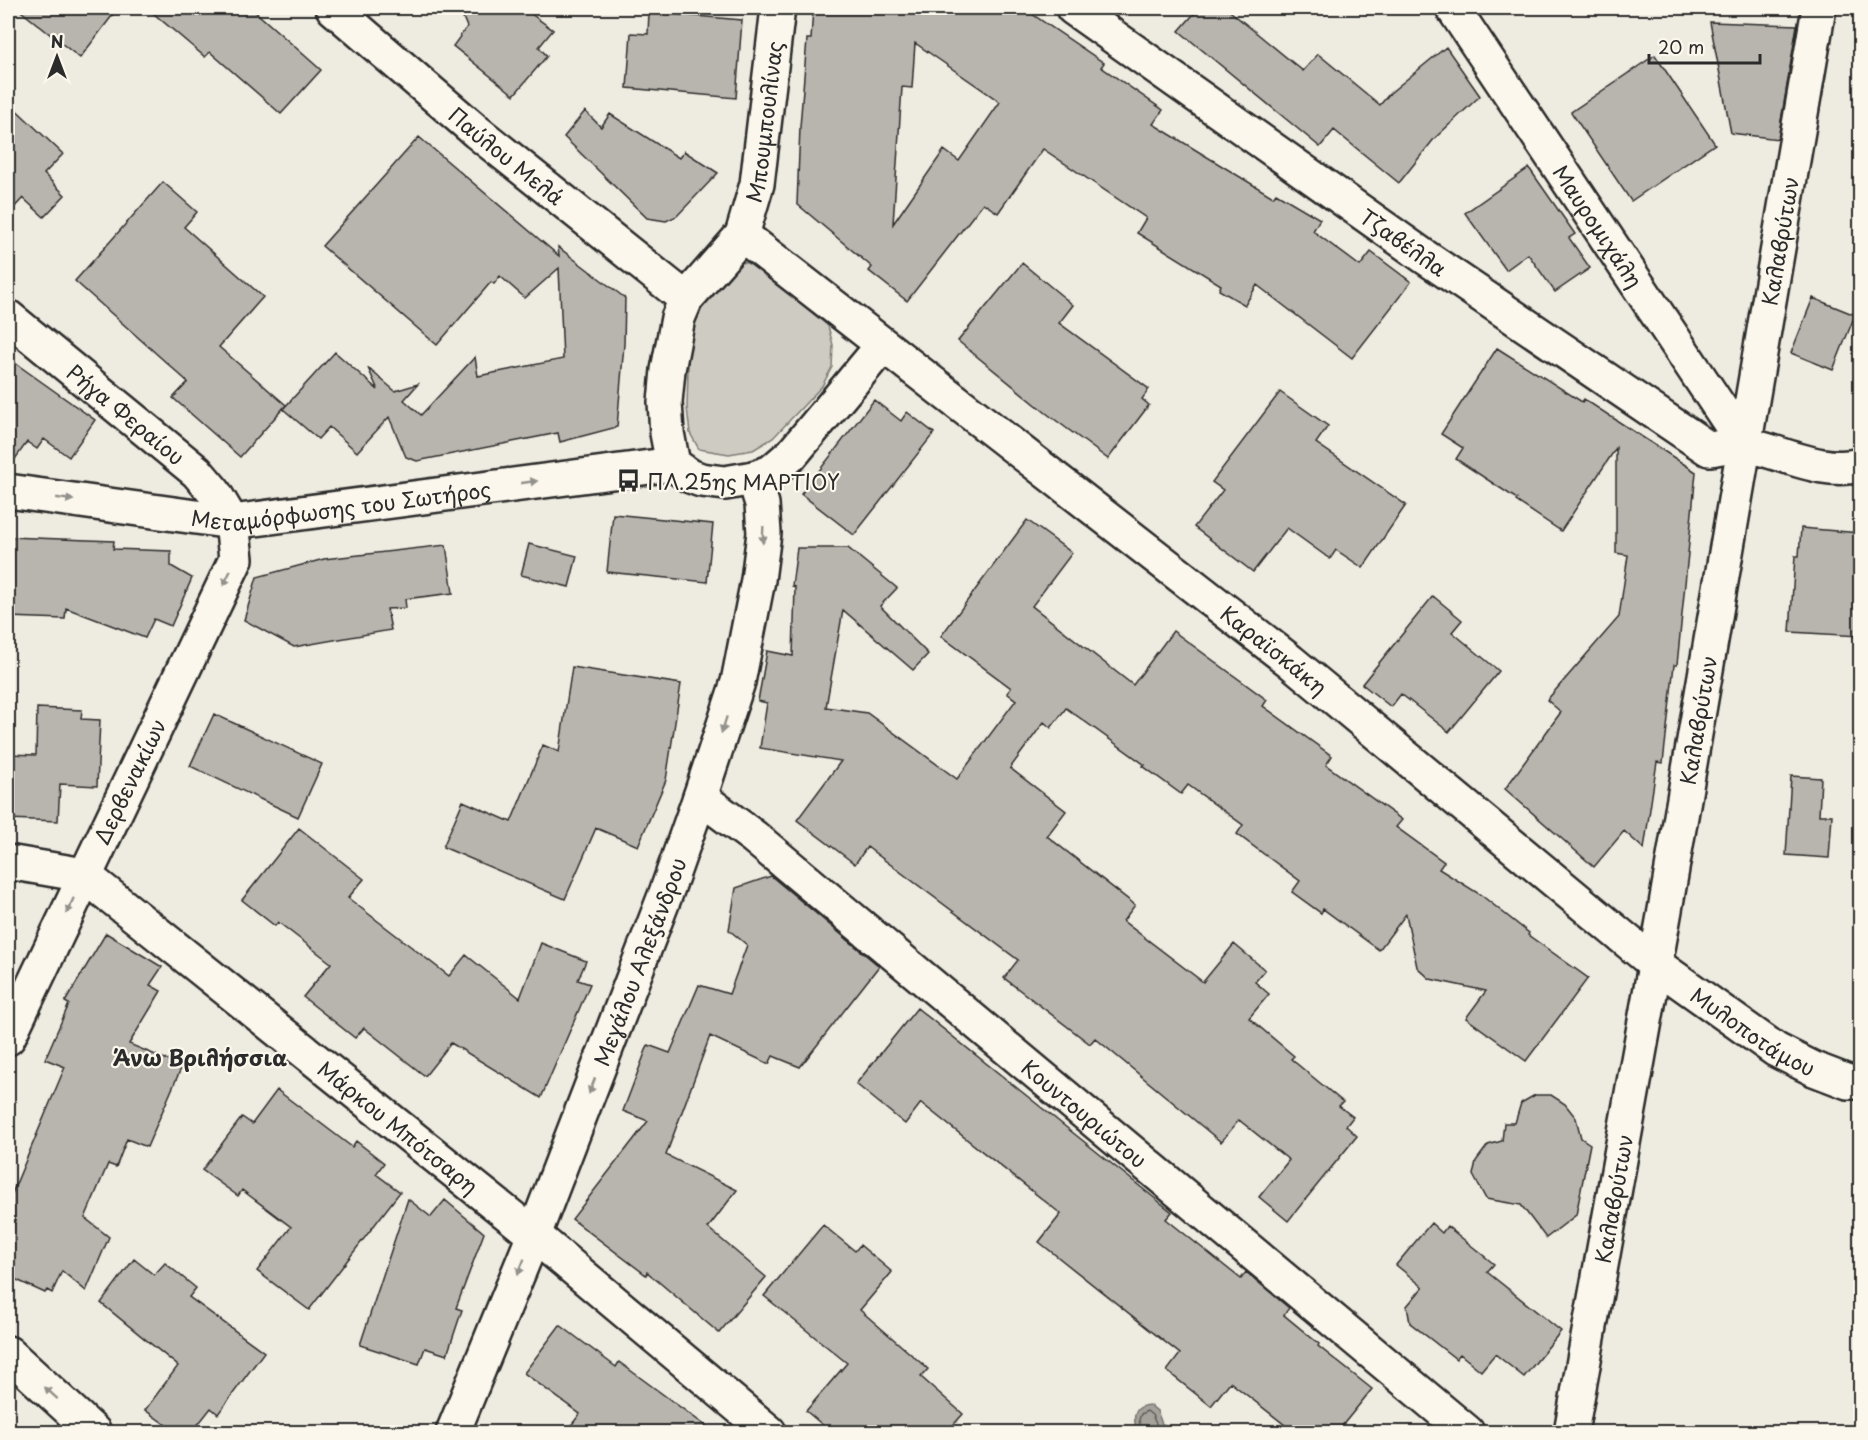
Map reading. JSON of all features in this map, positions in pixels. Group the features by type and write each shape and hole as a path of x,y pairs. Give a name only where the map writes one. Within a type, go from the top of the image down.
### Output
{"street":[{"name":"Παύλου Μελά","path":"333,8 477,132 686,299"},
{"name":"Μπουμπουλίνας","path":"742,235 757,184 778,8"},
{"name":"Τζαβέλλα","path":"1073,8 1425,257 1709,449 1744,444"},
{"name":"Μαυρομιχάλη","path":"1453,8 1744,444"},
{"name":"Καλαβρύτων","path":"1571,1432 1655,964 1819,8"},
{"path":"742,235 686,299 673,338 665,402 667,433 674,464 683,472 701,480 725,483 754,478 771,472 792,454 883,345"},
{"name":"Καραϊσκάκη","path":"742,235 1290,661 1655,964"},
{"name":"Ρήγα Φεραίου","path":"8,317 197,472 214,492 232,522"},
{"path":"1744,444 1819,465 1850,468 1860,465"},
{"name":"Μεταμόρφωσης του Σωτήρος","path":"8,491 232,522 674,464"},
{"name":"Μεγάλου Αλεξάνδρου","path":"453,1432 534,1235 666,893 738,682 758,580 764,533 762,504 754,478"},
{"name":"Δερβενακίων","path":"8,1038 236,559 232,522"},
{"name":"Κουντουριώτου","path":"700,797 754,837 1467,1432"},
{"name":"Μάρκου Μπότσαρη","path":"8,862 84,875 534,1235 769,1432"},
{"name":"Μυλοποτάμου","path":"1655,964 1776,1050 1814,1069 1848,1082 1860,1082"},
{"path":"8,1353 94,1432"}],"shaded area":[{"path":"741,261 759,268 828,326 833,345 832,367 822,386 773,438 753,450 729,454 699,449 690,433 687,408 689,333 692,315"}],"water":[{"path":"1150,1405 1157,1411 1162,1424 1178,1429 1179,1432 1137,1432 1135,1414 1140,1408"}],"building":[{"path":"17,8 118,8 80,58"},
{"path":"147,8 251,8 321,70 281,114 210,52 205,57"},
{"path":"459,8 523,8 553,30 539,47 547,56 514,95 453,46 467,27"},
{"path":"813,8 1023,8 1104,63 1101,67 1163,110 1153,124 1273,197 1276,193 1320,219 1313,231 1360,266 1371,252 1411,282 1352,358 1257,285 1245,305 1219,290 1221,285 1137,233 1146,218 1043,149 998,213 983,203 907,301 869,271 872,267 797,204 807,39 811,39","holes":["915,43 1000,102 959,161 944,150 893,224 902,87 912,88"]},
{"path":"1199,8 1226,8 1303,71 1318,54 1380,105 1390,93 1446,47 1480,96 1434,139 1399,183 1334,130 1320,147 1179,31"},
{"path":"649,12 742,20 736,98 627,88 631,33 648,34"},
{"path":"1710,22 1797,25 1778,139 1731,133"},
{"path":"1655,55 1715,144 1631,201 1571,112"},
{"path":"8,102 63,154 44,174 65,195 44,217 23,198 8,214"},
{"path":"585,111 601,127 610,114 679,158 684,151 718,173 677,216 666,221 647,218 564,137"},
{"path":"419,137 559,256 558,247 625,298 624,344 617,427 560,442 558,433 417,461 406,457 389,417 357,452 329,427 318,439 283,409 335,352 378,390 368,368 395,391 418,384 404,400 421,415 475,357 478,376 563,359 559,268 525,298 500,276 494,284 491,282 437,345 322,246"},
{"path":"1529,168 1575,234 1569,238 1590,268 1555,292 1528,254 1506,270 1465,213"},
{"path":"163,182 197,212 184,227 263,297 219,347 286,405 240,457 173,398 188,382 75,281"},
{"path":"1022,263 1073,305 1059,323 1149,389 1142,399 1149,405 1108,459 1046,413 958,341"},
{"path":"1813,298 1855,315 1833,370 1791,353"},
{"path":"1497,348 1582,402 1584,399 1696,472 1677,665 1674,665 1663,763 1657,762 1644,849 1624,831 1594,867 1505,789 1561,712 1547,700 1619,617 1628,555 1616,553 1616,448 1561,531 1456,459 1463,448 1441,434"},
{"path":"8,358 95,420 69,457 44,439 37,449 27,442 8,469"},
{"path":"1280,392 1328,426 1316,443 1406,505 1363,568 1336,550 1330,559 1287,528 1253,572 1194,527 1223,490 1212,482"},
{"path":"874,400 901,421 907,412 934,433 854,535 801,494"},
{"path":"613,514 713,524 707,582 607,572"},
{"path":"1027,520 1072,553 1032,606 1133,685 1173,631 1267,700 1263,706 1332,756 1326,765 1402,820 1396,827 1444,862 1439,869 1481,895 1529,933 1528,935 1588,978 1526,1061 1466,1018 1486,991 1430,979 1417,967 1406,914 1379,950 1323,909 1321,913 1292,892 1300,881 1237,834 1243,825 1188,785 1181,794 1066,708 1051,728 1044,722 1010,768 1066,811 1047,836 1135,905 1123,921 1203,982 1234,944 1265,970 1255,982 1269,994 1249,1018 1294,1056 1291,1059 1343,1102 1339,1106 1353,1117 1346,1126 1357,1136 1288,1221 1259,1197 1289,1160 1239,1120 1221,1142 1095,1038 1090,1044 1004,978 1018,960 867,847 855,864 797,820 841,761 760,748 767,703 758,701 767,651 793,656 795,587 792,586 797,548 848,548 897,588 880,606 928,654 913,670 843,610 826,707 867,713 957,779 1016,700 1007,693 1011,688 941,636"},
{"path":"1801,528 1860,533 1860,636 1790,632 1795,556 1799,556"},
{"path":"8,537 114,541 113,549 171,551 171,566 192,578 171,626 154,619 145,638 66,608 65,619 8,617"},
{"path":"529,544 577,556 569,587 521,575"},
{"path":"446,545 453,593 405,599 406,608 387,609 391,630 294,647 244,620 257,577 324,559"},
{"path":"1433,596 1462,620 1452,632 1499,671 1449,732 1401,694 1391,707 1362,684"},
{"path":"572,667 681,684 666,780 638,846 596,828 565,899 443,847 463,801 511,822 543,745 559,752"},
{"path":"37,708 82,710 81,719 100,720 97,786 60,784 58,821 8,819 8,754 36,755"},
{"path":"214,714 322,764 298,817 190,766"},
{"path":"1791,776 1821,778 1819,815 1832,815 1829,858 1786,855"},
{"path":"299,828 364,879 348,898 449,976 466,955 520,998 541,943 586,961 578,980 590,984 541,1098 451,1043 425,1076 364,1028 355,1038 303,997 331,963 278,922 275,926 242,900"},
{"path":"771,876 879,966 800,1067 773,1056 769,1064 710,1036 666,1155 737,1190 708,1228 766,1277 719,1333 647,1272 646,1275 572,1219 648,1121 623,1111 648,1045 670,1053 699,985 729,994 747,945 729,930 736,888"},
{"path":"106,933 162,967 150,985 161,991 129,1044 182,1066 147,1147 127,1139 116,1167 108,1164 85,1218 109,1237 86,1291 62,1271 52,1293 47,1290 45,1293 8,1276 8,1203 65,1067 45,1059 69,1004 65,1002"},
{"path":"917,1008 1172,1212 1166,1219 1241,1279 1246,1272 1289,1308 1284,1315 1319,1344 1318,1346 1372,1389 1337,1432 1294,1432 1230,1382 1211,1406 1167,1371 1180,1354 1039,1242 1061,1214 921,1103 905,1124 856,1084"},
{"path":"277,1090 352,1147 356,1141 384,1163 376,1174 400,1192 309,1310 257,1271 291,1227 242,1190 238,1196 202,1170 242,1117 252,1124"},
{"path":"1535,1095 1551,1095 1565,1104 1576,1118 1581,1138 1590,1144 1576,1215 1546,1238 1521,1205 1486,1199 1473,1175 1476,1161 1488,1145 1502,1141 1504,1123 1515,1123 1521,1103"},
{"path":"408,1199 431,1217 445,1200 484,1233 456,1308 462,1310 447,1355 425,1348 419,1364 360,1345"},
{"path":"1431,1223 1442,1233 1447,1226 1494,1264 1487,1272 1561,1331 1524,1377 1495,1354 1481,1371 1460,1354 1456,1359 1410,1323 1407,1306 1423,1287 1396,1265"},
{"path":"823,1225 855,1251 860,1245 892,1272 860,1310 928,1369 921,1377 963,1414 947,1432 831,1432 806,1411 847,1363 764,1296"},
{"path":"134,1259 154,1275 165,1263 196,1288 189,1297 264,1352 218,1414 211,1408 192,1432 176,1432 145,1410 178,1366 101,1303"},
{"path":"560,1325 616,1367 619,1362 714,1432 566,1432 580,1414 524,1373"}],"place":[{"name":"ΠΛ.25ης ΜΑΡΤΙΟΥ","path":"629,481"}],"district":[{"name":"Άνω Βριλήσσια","path":"200,1056"}]}
